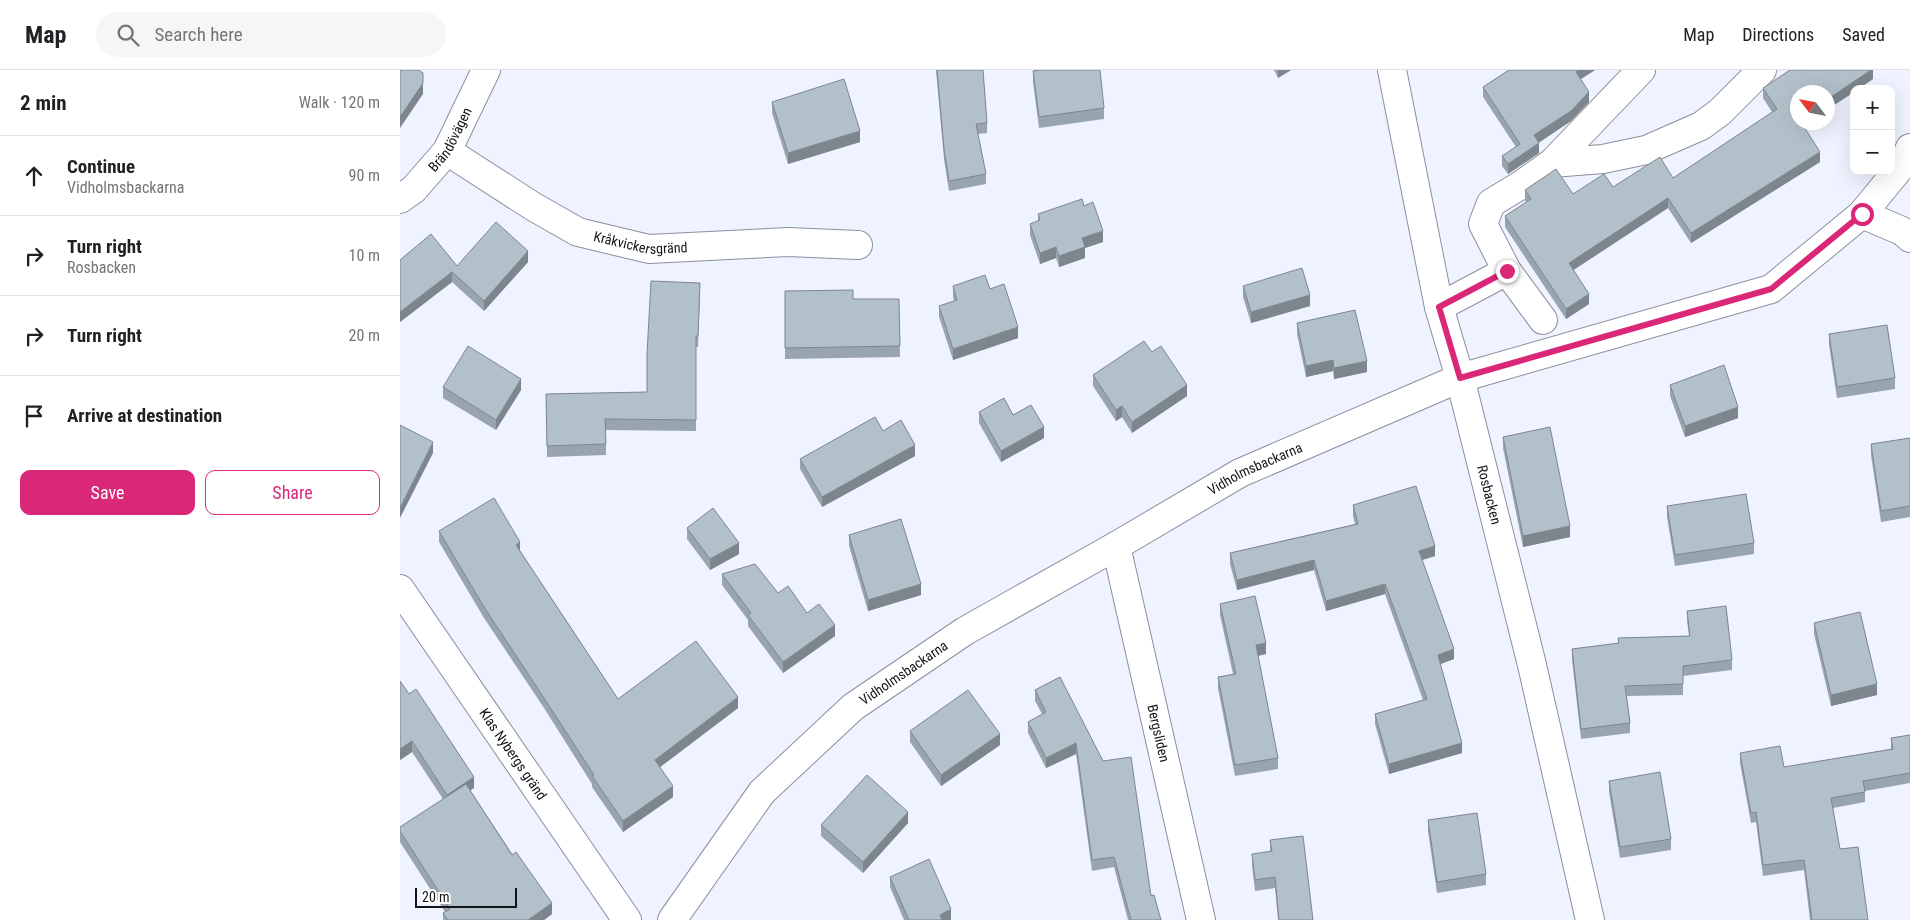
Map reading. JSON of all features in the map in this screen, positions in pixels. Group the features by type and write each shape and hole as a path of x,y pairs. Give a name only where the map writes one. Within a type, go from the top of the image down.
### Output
{"street":[{"name":"Brändövägen","path":"400,199 414,189 447,151 486,70"},
{"name":"Rosbacken","path":"1392,70 1439,307 1460,378 1532,665 1590,920"},
{"path":"1543,320 1507,271 1483,224 1490,203 1522,185 1552,164 1641,70"},
{"path":"1552,164 1603,159 1646,150 1701,126 1720,112 1762,70"},
{"name":"Kråkvickersgränd","path":"447,151 534,207 578,232 649,249 788,242 858,245"},
{"name":"Vidholmsbackarna","path":"672,920 762,792 853,707 965,631 1116,546 1240,473 1460,378 1771,289 1862,214 1908,160"},
{"path":"1862,214 1902,230 1910,238"},
{"path":"1439,307 1507,271"},
{"name":"Bergsliden","path":"1116,546 1201,920"},
{"name":"Klas Nybergs gränd","path":"400,589 627,920"}],"building":[{"path":"400,70 419,70 423,73 423,83 400,117"},
{"path":"937,70 983,70 987,123 976,124 986,174 949,181 944,149"},
{"path":"1100,70 1104,108 1039,117 1033,71"},
{"path":"1509,70 1579,70 1576,72 1589,92 1571,111 1534,135 1539,143 1508,164 1502,156 1520,144 1483,87"},
{"path":"1790,70 1871,70 1835,94 1835,85 1790,85 1790,130 1806,130 1820,152 1691,233 1668,198 1569,263 1589,294 1566,309 1505,216 1531,199 1525,190 1556,169 1573,194 1604,174 1613,187 1660,157 1673,178 1777,109 1763,88"},
{"path":"844,79 860,131 788,153 772,102"},
{"path":"1082,199 1084,206 1093,202 1103,231 1082,238 1085,247 1059,256 1056,247 1040,253 1030,224 1040,220 1038,214"},
{"path":"496,222 528,251 484,301 452,272 400,312 400,260 431,234 457,266"},
{"path":"1302,268 1310,295 1251,312 1243,286"},
{"path":"985,275 990,289 1004,284 1018,327 953,349 939,306 957,300 953,286"},
{"path":"651,281 700,283 698,336 696,336 696,420 605,419 606,444 547,446 546,394 647,392"},
{"path":"853,290 853,299 899,299 900,346 785,348 785,291"},
{"path":"1355,310 1367,361 1334,368 1333,360 1306,366 1297,323"},
{"path":"1887,325 1895,378 1837,387 1829,334"},
{"path":"1144,341 1152,352 1161,346 1187,385 1132,422 1122,406 1116,410 1093,375"},
{"path":"468,346 521,379 496,420 443,387"},
{"path":"1724,365 1738,407 1685,426 1670,385"},
{"path":"1004,398 1013,415 1031,405 1044,427 1001,451 979,412"},
{"path":"875,417 883,431 901,420 915,445 822,497 800,459"},
{"path":"400,425 433,442 400,508"},
{"path":"1550,427 1570,526 1523,536 1503,437"},
{"path":"1910,438 1910,506 1881,511 1871,444"},
{"path":"1416,486 1435,546 1419,551 1454,649 1438,655 1462,743 1389,764 1375,714 1427,699 1385,584 1326,601 1314,560 1237,580 1230,553 1358,524 1353,505"},
{"path":"1746,494 1754,543 1675,555 1667,506"},
{"path":"494,498 520,542 516,545 618,699 696,641 738,697 655,760 673,786 623,821 484,607 439,531"},
{"path":"713,508 739,543 710,559 687,528"},
{"path":"901,519 921,584 868,600 849,535"},
{"path":"755,564 778,593 788,586 807,613 819,604 835,625 783,662 748,615 751,613 722,574"},
{"path":"1255,596 1266,643 1256,645 1278,758 1235,765 1218,677 1236,674 1220,604"},
{"path":"1726,606 1732,660 1683,666 1683,684 1625,686 1630,723 1581,729 1572,649 1619,643 1618,638 1690,636 1687,611"},
{"path":"1860,612 1877,684 1831,695 1814,623"},
{"path":"1060,677 1103,761 1131,757 1151,896 1154,895 1161,920 1131,920 1114,857 1092,860 1076,743 1046,758 1028,722 1046,712 1035,690"},
{"path":"400,681 409,694 416,689 474,777 447,795 412,741 400,749"},
{"path":"968,690 1000,734 941,775 910,731"},
{"path":"1910,735 1910,773 1863,781 1865,792 1831,798 1840,849 1858,847 1868,920 1812,920 1804,860 1763,865 1756,812 1751,813 1740,753 1780,746 1784,767 1893,749 1891,738"},
{"path":"1660,772 1671,839 1620,847 1609,781"},
{"path":"867,775 908,812 863,862 821,825"},
{"path":"466,784 512,855 516,852 552,903 528,920 448,920 443,913 450,909 400,831 400,827"},
{"path":"1477,813 1486,874 1437,882 1428,820"},
{"path":"1303,836 1313,920 1279,920 1275,877 1255,880 1252,854 1272,851 1270,840"},
{"path":"929,859 951,909 940,915 942,920 909,920 890,877"}],"route":[{"path":"1507,271 1439,307 1460,378 1771,289 1862,214"}]}
